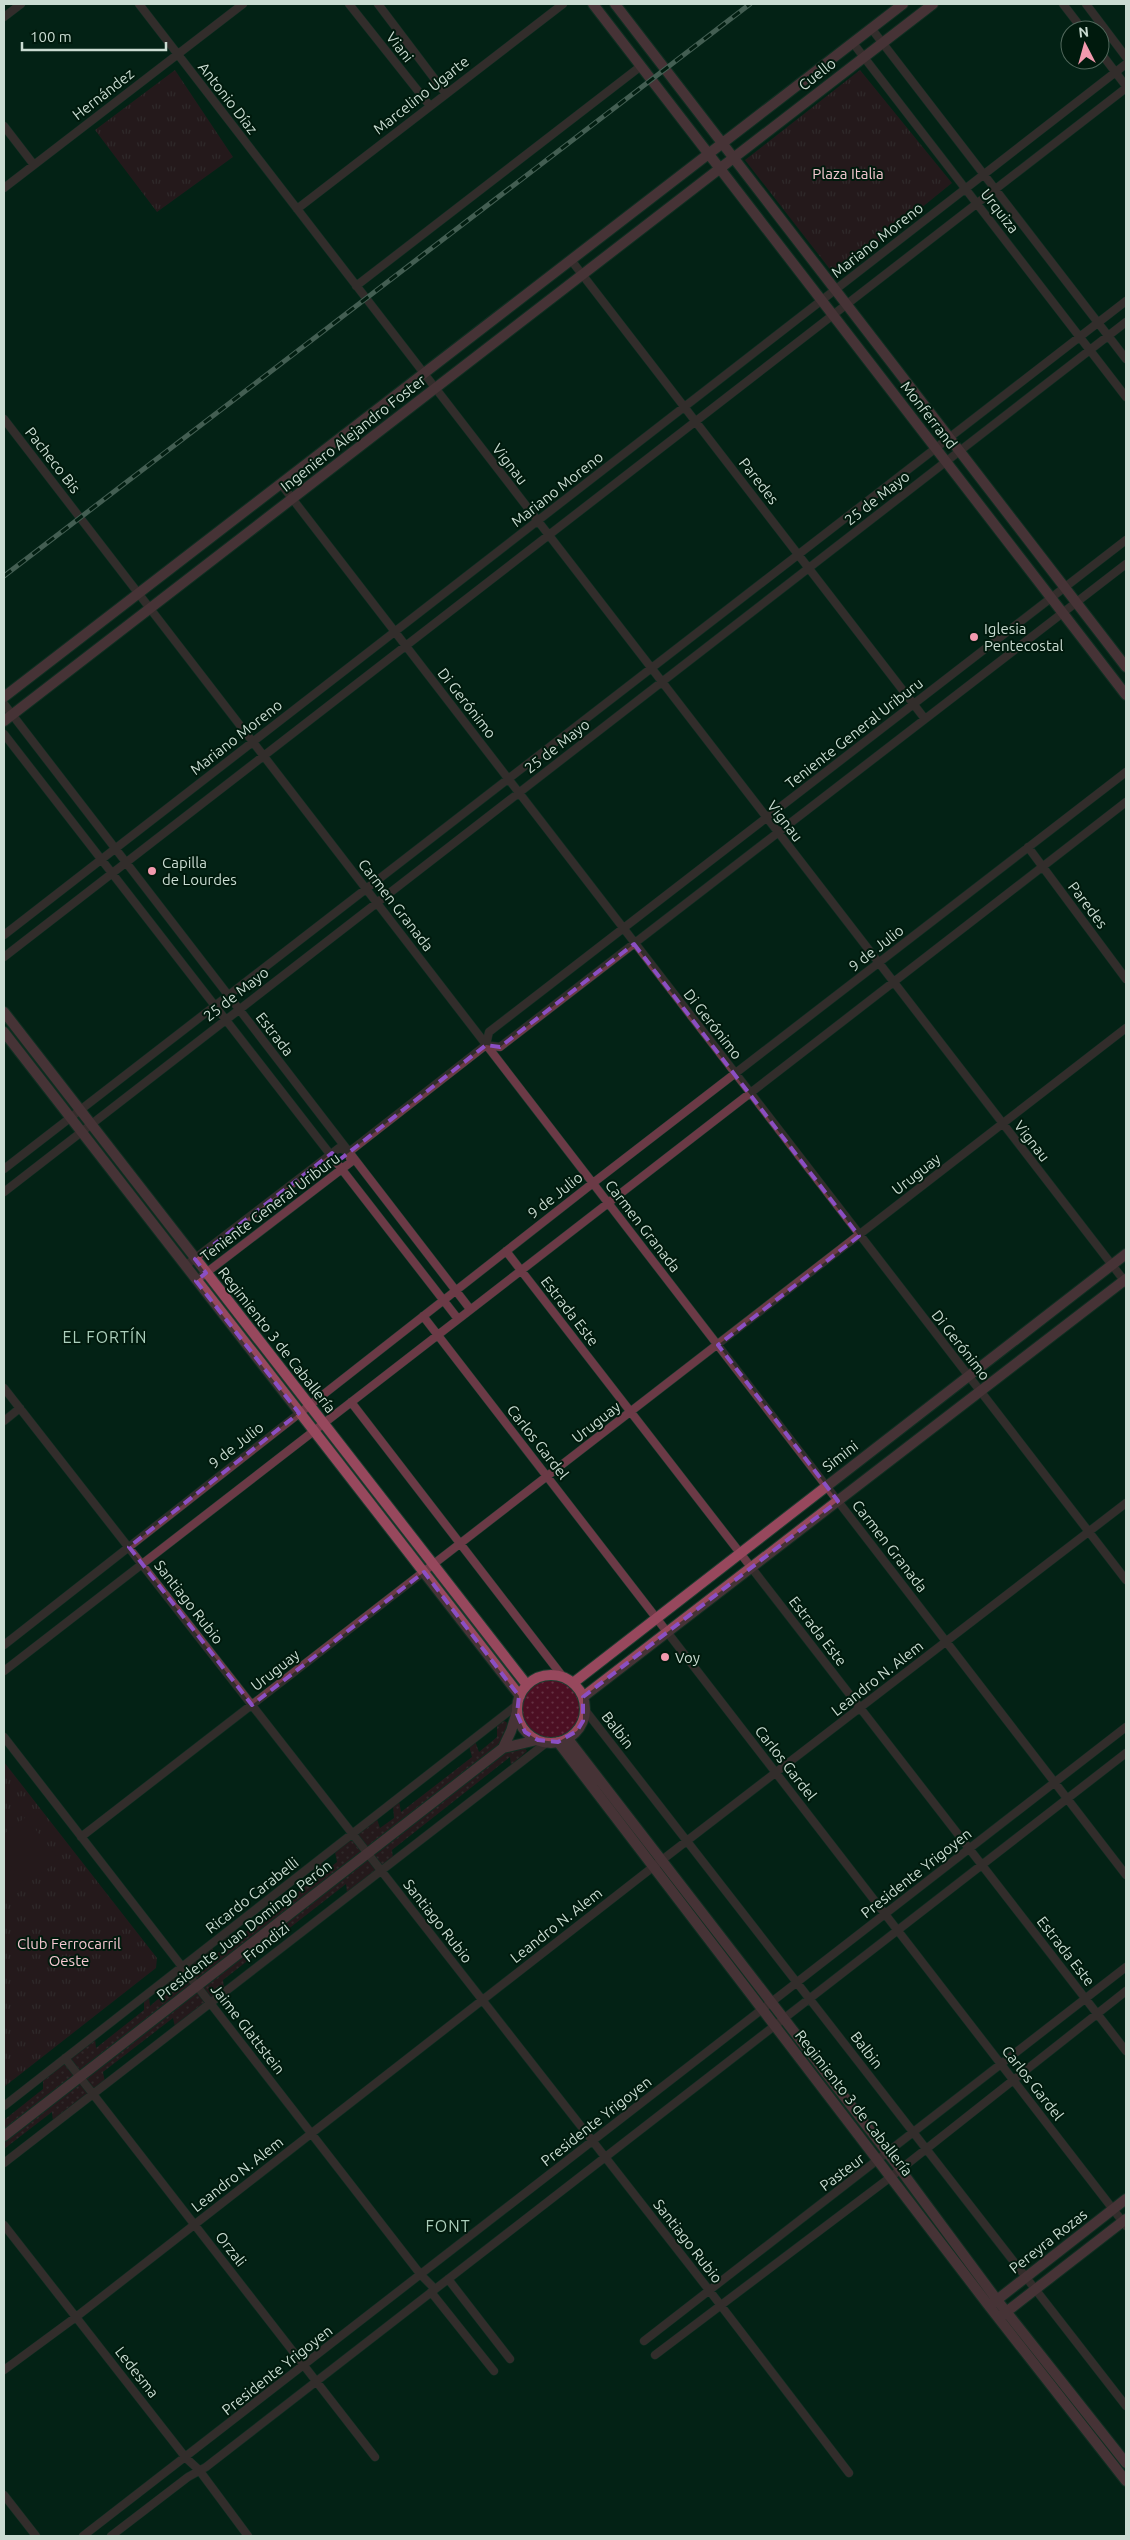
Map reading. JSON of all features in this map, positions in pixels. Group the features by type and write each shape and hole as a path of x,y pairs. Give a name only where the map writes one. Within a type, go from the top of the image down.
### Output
{"street":[{"path":"4,18 22,4"},
{"name":"Antonio Díaz","path":"138,4 356,286"},
{"name":"Hernández","path":"4,188 243,4"},
{"name":"Viani","path":"350,4 430,106"},
{"name":"Viani","path":"378,4 446,94"},
{"name":"Marcelino Ugarte","path":"297,209 563,4"},
{"name":"Monferrand","path":"593,4 1126,695"},
{"name":"Monferrand","path":"615,4 1126,667"},
{"name":"Cuello","path":"709,154 904,4"},
{"name":"Cuello","path":"720,168 933,4"},
{"path":"1062,4 1075,20"},
{"path":"1086,4 1126,57"},
{"name":"Urquiza","path":"871,28 1126,359"},
{"name":"Urquiza","path":"853,43 1126,396"},
{"path":"1110,64 1126,87"},
{"name":"Mariano Moreno","path":"4,935 1126,64"},
{"path":"356,286 641,66"},
{"name":"Mariano Moreno","path":"4,957 996,190 1126,87"},
{"path":"4,126 34,165"},
{"name":"Ingeniero Alejandro Foster","path":"4,697 709,154"},
{"name":"Ingeniero Alejandro Foster","path":"8,718 720,168"},
{"name":"Paredes","path":"570,260 925,719"},
{"name":"Vignau","path":"356,286 878,964 1126,1281"},
{"name":"25 de Mayo","path":"4,1169 1126,301"},
{"name":"25 de Mayo","path":"4,1192 1126,322"},
{"name":"Pacheco Bis","path":"4,419 138,594"},
{"name":"Di Gerónimo","path":"280,484 1126,1580"},
{"name":"Teniente General Uriburu","path":"349,1152 486,1045 489,1032 1126,540"},
{"name":"Teniente General Uriburu","path":"486,1045 500,1047 1126,564"},
{"name":"Carmen Granada","path":"138,594 1126,1874"},
{"name":"Estrada","path":"4,704 8,718 115,848 470,1309"},
{"name":"Estrada","path":"4,734 343,1168 458,1319"},
{"name":"9 de Julio","path":"4,1644 593,1183 1126,772"},
{"path":"4,1672 1126,802"},
{"name":"Paredes","path":"1028,848 1126,979"},
{"name":"Regimiento 3 de Caballería","path":"4,1012 526,1685"},
{"name":"Uruguay","path":"81,1837 1126,1028"},
{"name":"Regimiento 3 de Caballería","path":"4,1032 424,1572 518,1703"},
{"name":"Teniente General Uriburu","path":"185,1266 339,1148 349,1152"},
{"name":"Teniente General Uriburu","path":"196,1281 351,1162 349,1152"},
{"name":"Estrada Este","path":"506,1251 1126,2051"},
{"name":"Simini","path":"573,1683 1126,1254"},
{"path":"583,1697 1126,1281"},
{"name":"Carlos Gardel","path":"423,1316 1113,2209 1125,2222"},
{"name":"Santiago Rubio","path":"4,1388 709,2290 849,2473"},
{"path":"351,1402 563,1677 573,1683 583,1697 586,1710 583,1722 577,1731 563,1740 541,1741 526,1732 520,1723 518,1703 526,1685 543,1676 563,1677"},
{"path":"4,1421 20,1408"},
{"name":"Leandro N. Alem","path":"4,2370 76,2317 662,1860 1126,1503"},
{"name":"Presidente Juan Domingo Perón","path":"4,2136 503,1748 512,1731 518,1703"},
{"name":"Ricardo Carabelli","path":"4,2106 518,1703"},
{"name":"Balbin","path":"586,1710 1126,2406"},
{"name":"Presidente Yrigoyen","path":"83,2536 1126,1727"},
{"name":"Jaime Glattstein","path":"4,1738 312,2133 494,2371"},
{"name":"Regimiento 3 de Caballería","path":"563,1740 662,1860 900,2169 993,2303"},
{"name":"Regimiento 3 de Caballería","path":"563,1740 653,1867 880,2161 993,2303 1126,2462"},
{"name":"Presidente Juan Domingo Perón","path":"503,1748 541,1741"},
{"name":"Frondizi","path":"4,2163 381,1870 541,1741"},
{"path":"111,2536 316,2381 1126,1753"},
{"name":"Pasteur","path":"644,2341 880,2161 1126,1967"},
{"path":"655,2355 892,2176 1126,1991"},
{"name":"Orzali","path":"65,2058 375,2457"},
{"name":"Pereyra Rozas","path":"993,2303 1126,2199"},
{"name":"Pereyra Rozas","path":"1003,2315 1125,2222"},
{"name":"Ledesma","path":"4,2225 186,2458 199,2470 248,2536"},
{"path":"448,2279 510,2359"},
{"name":"Regimiento 3 de Caballería","path":"1003,2315 1126,2480"},
{"path":"4,2495 36,2536"}],"highlighted area":[{"path":"634,944 859,1236 718,1345 838,1501 583,1697 583,1721 577,1731 558,1742 538,1740 525,1732 517,1714 519,1696 424,1572 252,1705 129,1547 299,1413 196,1281 206,1273 195,1259 332,1153 338,1161 486,1045 500,1047"}],"green space":[{"path":"175,70 233,157 157,212 95,130"},
{"name":"Plaza Italia","path":"860,70 952,183 836,277 745,160"},
{"path":"545,1680 557,1680 572,1688 580,1703 580,1715 572,1730 557,1738 545,1738 530,1730 522,1715 522,1703 530,1688"},
{"path":"503,1720 509,1724 500,1745 4,2130 4,2120 43,2089 43,2079 95,2039 96,2048 144,2010 144,2001 149,1997 150,2006 165,1993 165,1984 213,1947 213,1956 224,1949 223,1939 229,1934 230,1944 315,1879 313,1869 322,1861 325,1871 337,1862 335,1852 377,1819 380,1828 394,1818 393,1806 399,1801 401,1812 472,1757 469,1746 475,1741 479,1752 497,1737 497,1724"},
{"path":"523,1746 527,1751 511,1766 510,1757 392,1850 393,1858 347,1893 346,1884 223,1980 224,1988 175,2027 173,2018 103,2072 105,2082 53,2122 52,2112 4,2149 4,2141 505,1752"},
{"name":"Club Ferrocarril Oeste","path":"4,1762 157,1958 156,1968 4,2087"},
{"path":"26,1817 59,1860 26,1885 4,1857 4,1834"},
{"path":"4,1862 24,1888 4,1903"}],"railway":[{"path":"4,576 750,4"}],"place":[{"name":"Iglesia Pentecostal","path":"974,637"},
{"name":"Capilla de Lourdes","path":"152,871"},
{"name":"Voy","path":"665,1657"}],"district":[{"name":"EL FORTÍN","path":"105,1337"},
{"name":"FONT","path":"448,2226"}]}
